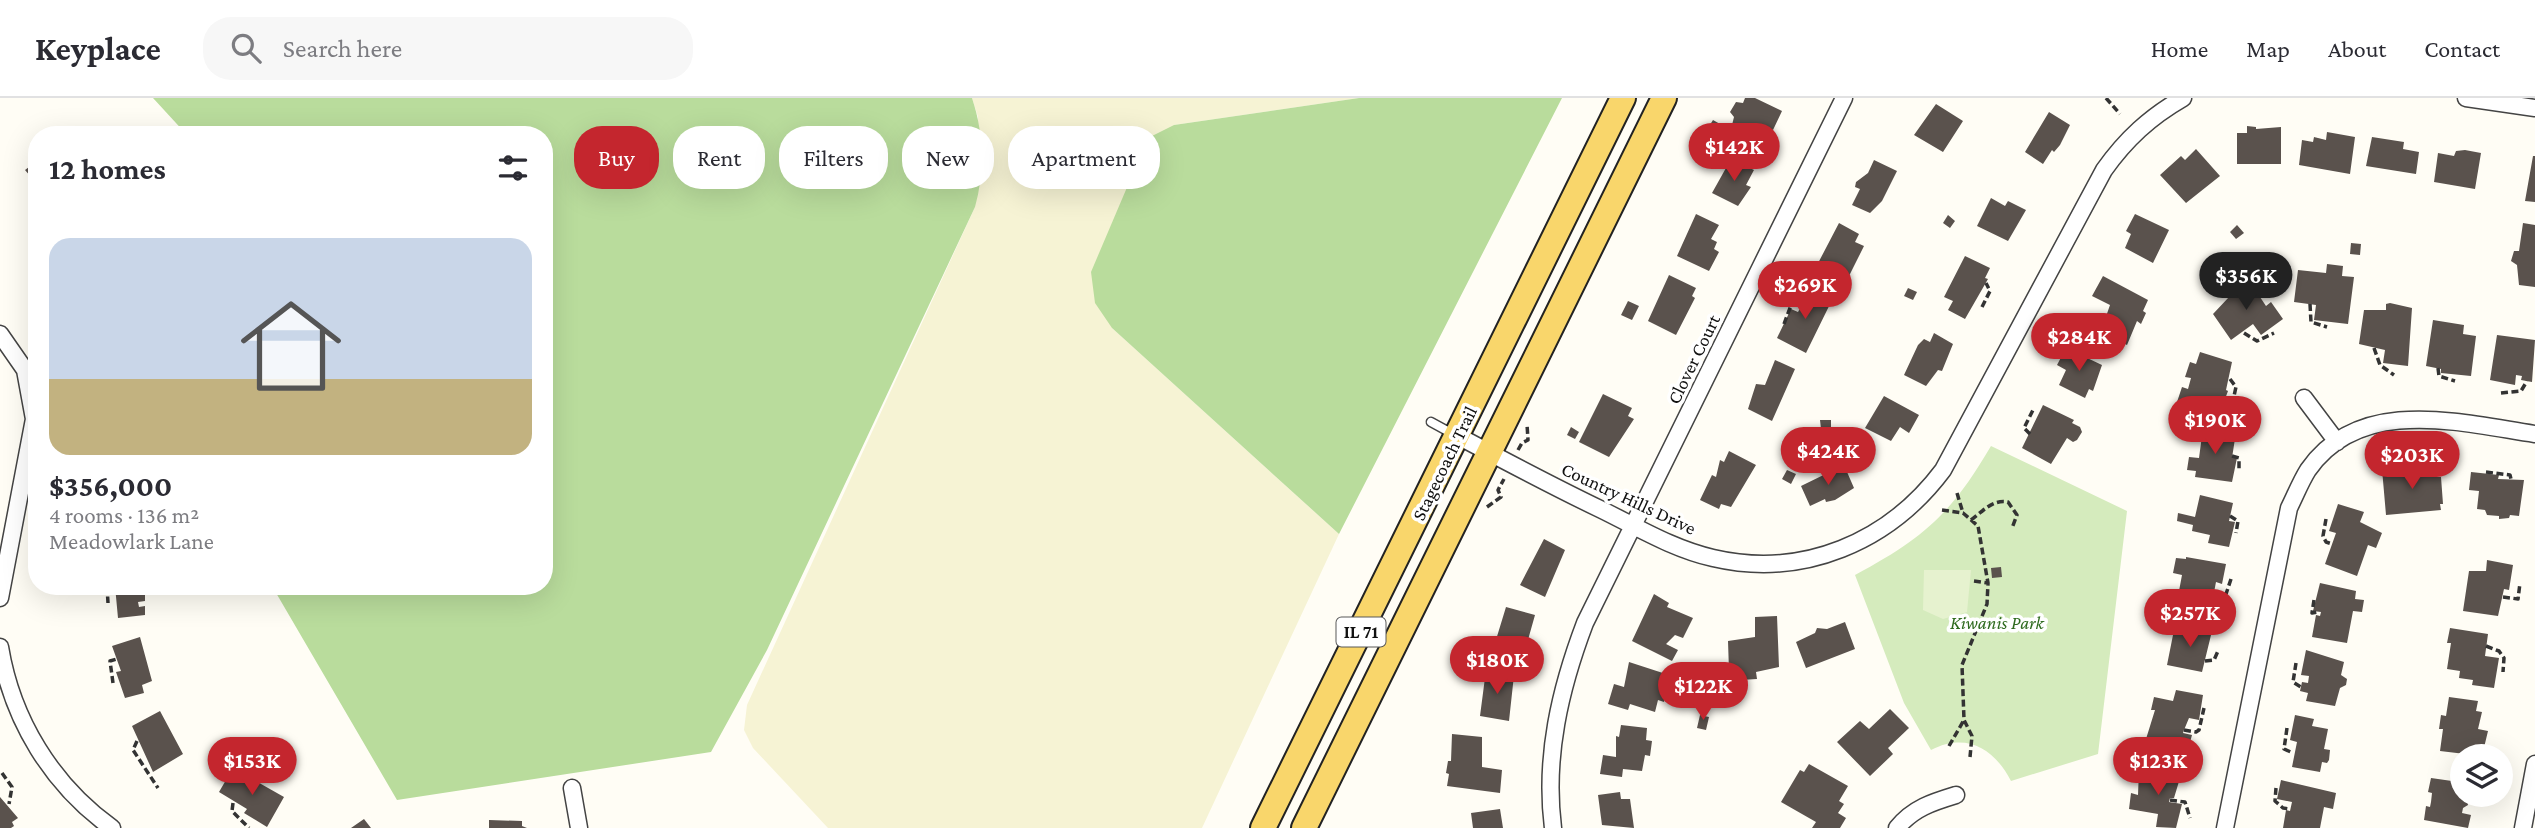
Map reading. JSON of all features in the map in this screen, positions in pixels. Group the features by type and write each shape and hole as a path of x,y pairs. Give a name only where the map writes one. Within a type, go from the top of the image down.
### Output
{"main road":[{"name":"Stagecoach Trail","path":"1263,828 1623,98"},
{"name":"Stagecoach Trail","path":"1304,828 1664,98"}],"street":[{"name":"Clover Court","path":"1553,828 1550,802 1551,754 1558,708 1586,623 1844,98"},
{"name":"Country Hills Drive","path":"1458,436 1634,526 1674,545 1713,558 1776,564 1819,557 1856,544 1908,511 1927,491 1954,454 2104,170 2129,137 2158,113 2183,98"},
{"path":"2466,98 2535,108"},
{"path":"0,334 25,370 28,386"},
{"path":"2304,398 2337,442"},
{"path":"2225,828 2289,508 2309,468 2337,442 2367,425 2406,418 2535,435"},
{"path":"0,598 28,451"},
{"path":"0,647 13,697 44,760 79,804 112,828"},
{"path":"2523,828 2535,764"},
{"path":"572,788 579,828"},
{"path":"1897,828 1917,810 1956,795"}],"lane":[{"path":"1431,422 1458,436"}],"path":[{"path":"2106,98 2120,114"},
{"path":"1982,307 1990,291 1986,282"},
{"path":"1784,324 1793,300"},
{"path":"2310,304 2311,322 2327,327"},
{"path":"2244,333 2257,341 2274,333"},
{"path":"2374,348 2380,365 2394,375"},
{"path":"2438,368 2439,376 2455,381"},
{"path":"2230,379 2236,387 2232,405"},
{"path":"2501,393 2521,391 2527,381"},
{"path":"2029,434 2024,428 2033,410"},
{"path":"1521,443 1528,440 1528,435"},
{"path":"2232,456 2239,458 2239,471"},
{"path":"2393,465 2422,462 2423,470"},
{"path":"2486,472 2510,475 2511,479"},
{"path":"1497,498 1501,497 1499,490"},
{"path":"1957,493 1963,513 1978,526 1988,583 1987,604 1962,665 1964,720 1972,736 1970,757"},
{"path":"1971,520 1997,501 2003,500 2008,502 2017,515 2012,528"},
{"path":"1942,510 1963,513"},
{"path":"2230,516 2238,521 2236,533"},
{"path":"2326,519 2323,536 2326,542 2332,544"},
{"path":"2214,592 2226,594 2232,576"},
{"path":"1973,581 1988,583"},
{"path":"2503,597 2518,599 2520,583"},
{"path":"108,595 108,603"},
{"path":"2314,600 2312,613 2318,612"},
{"path":"2486,646 2499,651 2504,658 2503,673"},
{"path":"2205,661 2214,660 2218,650"},
{"path":"113,683 110,661 117,659"},
{"path":"2296,663 2293,682 2301,687"},
{"path":"2184,730 2199,730 2204,708"},
{"path":"1949,746 1964,720"},
{"path":"2287,728 2284,749 2293,753"},
{"path":"137,741 133,750 158,788"},
{"path":"2,773 12,787 9,804"},
{"path":"2276,788 2275,801 2283,808 2290,809"},
{"path":"2169,800 2185,802 2190,818"},
{"path":"233,803 232,811 235,817 249,828"}],"shaded area":[{"path":"972,98 1359,98 1174,125 1160,171 1160,126 1008,126 1008,189 1154,189 1112,328 1339,534 1202,828 828,828 753,748 744,730 747,705 975,207 976,189 994,189 994,126 978,126"}],"green space":[{"path":"153,98 972,98 979,126 902,126 902,189 978,189 975,207 767,650 711,752 397,800 277,595 553,595 553,126 179,126"},
{"path":"1359,98 1562,98 1339,534 1112,328 1095,303 1091,272 1126,189 1160,189 1160,132 1174,125"},
{"name":"Kiwanis Park","path":"1991,446 2127,511 2098,754 2011,781 1996,760 1978,746 1956,743 1931,750 1904,703 1855,575 1900,549 1934,522 1963,490"},
{"path":"1924,570 1971,570 1967,612 1943,619 1923,610"}],"building":[{"path":"1745,98 1755,98 1782,111 1773,130 1762,126 1757,137 1732,125 1734,117 1730,112 1736,102 1743,103"},
{"path":"1936,104 1963,121 1943,152 1914,135"},
{"path":"2049,112 2070,125 2060,145 2054,152 2052,150 2043,164 2025,152"},
{"path":"1713,120 1720,124 1716,132 1708,128"},
{"path":"2247,126 2256,129 2281,127 2281,164 2237,164 2237,133 2247,133"},
{"path":"2327,132 2355,137 2350,174 2299,165 2302,140 2313,142 2314,137 2326,140"},
{"path":"2372,137 2404,142 2403,149 2419,152 2416,174 2366,166"},
{"path":"2196,149 2220,176 2186,203 2160,175 2181,156 2185,160"},
{"path":"2456,151 2481,153 2475,189 2434,182 2438,153 2454,156"},
{"path":"2535,156 2535,202 2525,201"},
{"path":"1731,159 1754,170 1746,185 1751,187 1738,206 1712,193"},
{"path":"1874,160 1897,171 1882,201 1870,213 1852,205 1860,189 1855,187 1856,182 1868,173"},
{"path":"1991,198 2005,206 2008,201 2026,210 2008,241 1977,226"},
{"path":"1696,214 1719,225 1711,239 1717,242 1714,249 1719,252 1709,271 1677,256"},
{"path":"2135,214 2169,230 2153,263 2125,248 2131,234 2126,231"},
{"path":"1948,215 1955,221 1950,228 1943,223"},
{"path":"1839,223 1859,234 1855,242 1864,246 1845,284 1815,269"},
{"path":"2523,223 2535,225 2535,287 2519,285 2517,265 2511,261 2514,251 2519,251"},
{"path":"2237,225 2244,233 2236,239 2230,232"},
{"path":"2351,243 2361,244 2360,255 2350,254"},
{"path":"1965,256 1990,268 1985,278 1988,279 1965,319 1948,310 1953,301 1944,297"},
{"path":"2327,264 2343,266 2342,276 2354,277 2348,324 2314,320 2316,305 2294,302 2298,270 2326,273"},
{"path":"1669,275 1696,288 1692,296 1695,298 1676,335 1648,321"},
{"path":"2103,276 2148,300 2141,324 2137,321 2127,345 2101,331 2110,305 2092,296"},
{"path":"2250,282 2266,306 2271,302 2283,319 2261,335 2253,324 2231,340 2213,314 2229,297 2230,291"},
{"path":"1812,288 1833,298 1806,353 1777,338 1791,309 1798,312"},
{"path":"1908,288 1917,292 1913,300 1904,296"},
{"path":"1628,301 1639,306 1632,320 1621,315"},
{"path":"2386,304 2412,308 2408,366 2383,363 2385,350 2359,344 2364,310 2386,310"},
{"path":"2433,320 2464,325 2463,334 2476,336 2471,376 2441,373 2441,369 2426,366"},
{"path":"1934,333 1953,344 1942,371 1938,370 1926,386 1904,375 1918,345 1924,339 1930,342"},
{"path":"2497,335 2535,340 2532,382 2521,380 2522,376 2516,375 2515,385 2490,380"},
{"path":"2066,348 2102,365 2093,391 2089,389 2085,398 2059,385 2066,370 2057,365"},
{"path":"2200,352 2232,362 2226,390 2228,391 2219,415 2177,402 2182,387 2188,389 2191,378 2185,377 2190,362 2196,364"},
{"path":"1775,360 1795,369 1772,421 1748,409 1756,384 1765,385"},
{"path":"1603,394 1632,408 1628,416 1634,419 1609,457 1579,442"},
{"path":"1884,396 1919,415 1909,433 1900,427 1891,441 1865,428"},
{"path":"2043,405 2074,420 2072,423 2080,427 2082,432 2073,442 2067,438 2051,464 2022,448"},
{"path":"1820,420 1831,420 1831,429 1821,429"},
{"path":"1571,427 1579,432 1575,439 1567,435"},
{"path":"2203,428 2236,432 2232,458 2237,458 2232,482 2195,477 2196,471 2187,470 2189,457 2199,458"},
{"path":"1729,451 1756,465 1731,507 1721,504 1719,509 1700,500 1712,475 1716,477 1720,460 1724,462"},
{"path":"1844,465 1854,488 1835,500 1826,502 1825,499 1810,506 1801,486"},
{"path":"2405,467 2406,479 2412,479 2411,472 2437,470 2437,477 2441,477 2441,510 2386,515 2382,469"},
{"path":"1787,470 1796,474 1791,484 1782,479"},
{"path":"2471,472 2499,475 2498,479 2524,480 2519,516 2510,515 2509,518 2499,519 2499,516 2487,515 2485,510 2477,509 2479,491 2469,490"},
{"path":"2200,495 2233,503 2229,521 2235,522 2229,547 2208,543 2210,535 2192,531 2193,525 2177,521 2178,513 2195,517"},
{"path":"2338,504 2364,512 2360,522 2382,533 2376,548 2368,545 2357,576 2325,564 2336,533 2329,531"},
{"path":"1544,539 1565,550 1545,597 1520,585"},
{"path":"2186,557 2226,564 2222,584 2216,582 2210,613 2176,607 2182,575 2173,573 2176,558"},
{"path":"2487,560 2513,565 2509,590 2504,589 2498,616 2463,611 2469,571 2486,571"},
{"path":"2001,567 2002,577 1992,578 1991,568"},
{"path":"2320,583 2356,591 2355,599 2364,600 2362,612 2353,611 2347,643 2312,637 2316,615 2320,616 2321,612 2313,611"},
{"path":"1654,594 1669,603 1667,607 1693,618 1683,638 1675,635 1666,644 1678,650 1672,661 1632,641"},
{"path":"116,595 145,595 145,601 138,602 139,607 145,606 145,615 118,618"},
{"path":"1506,607 1535,615 1524,654 1495,643"},
{"path":"1777,616 1779,667 1756,672 1757,679 1741,680 1741,671 1729,671 1728,641 1755,637 1755,617"},
{"path":"1845,622 1855,649 1806,668 1796,642 1815,633 1817,628 1827,629"},
{"path":"2193,627 2212,631 2202,672 2167,665 2174,630 2191,633"},
{"path":"2450,628 2488,634 2485,656 2499,658 2494,688 2472,685 2473,680 2459,678 2460,671 2447,669"},
{"path":"140,637 152,681 142,685 144,693 125,698 116,672 121,671 112,646"},
{"path":"2306,650 2344,662 2341,675 2347,679 2346,685 2340,688 2335,706 2306,701 2308,693 2300,691 2302,682 2308,683 2309,676 2301,675"},
{"path":"1629,662 1669,675 1664,702 1658,700 1655,712 1630,704 1628,710 1608,704 1614,684 1624,687"},
{"path":"1486,670 1514,675 1509,721 1480,716"},
{"path":"2176,690 2203,695 2199,720 2189,718 2183,733 2192,735 2189,746 2146,739 2155,710 2151,710 2154,697 2173,701"},
{"path":"2449,697 2478,701 2476,711 2482,712 2478,729 2488,731 2485,744 2450,744 2450,752 2440,751 2443,729 2439,729 2441,715 2446,716"},
{"path":"1890,709 1909,728 1888,748 1893,754 1870,776 1837,742 1860,721 1869,729"},
{"path":"160,711 183,754 153,772 132,726"},
{"path":"1700,715 1709,717 1706,730 1697,728"},
{"path":"2295,715 2314,719 2312,726 2328,729 2324,749 2330,750 2329,760 2327,763 2322,762 2320,772 2292,767 2297,742 2290,740"},
{"path":"1621,725 1647,728 1646,740 1652,741 1650,756 1645,755 1642,771 1623,769 1622,777 1600,774 1603,755 1616,757 1616,736 1619,737"},
{"path":"1452,734 1482,737 1482,767 1502,770 1500,793 1447,786 1449,774 1446,773 1448,761 1451,761"},
{"path":"1809,764 1848,786 1839,801 1844,804 1838,813 1846,818 1840,828 1812,828 1816,822 1781,802 1800,770 1804,772"},
{"path":"233,768 284,797 267,827 244,813 247,809 219,792"},
{"path":"2139,769 2173,773 2180,778 2174,798 2170,798 2169,802 2182,804 2176,828 2156,827 2158,814 2129,809 2131,793 2138,795"},
{"path":"2431,778 2450,781 2450,807 2465,807 2462,813 2471,815 2468,828 2424,820 2426,806 2430,807 2431,802 2432,793 2428,792"},
{"path":"2281,780 2336,793 2333,809 2324,807 2320,828 2283,828 2286,810 2290,811 2292,802 2277,799"},
{"path":"1620,792 1621,799 1630,799 1634,828 1602,825 1598,795"},
{"path":"0,797 18,818 12,822 14,826 11,828 0,828"},
{"path":"1500,809 1503,828 1473,828 1471,813"},
{"path":"364,819 371,828 351,828"},
{"path":"489,820 522,821 522,826 527,828 489,828"}]}
